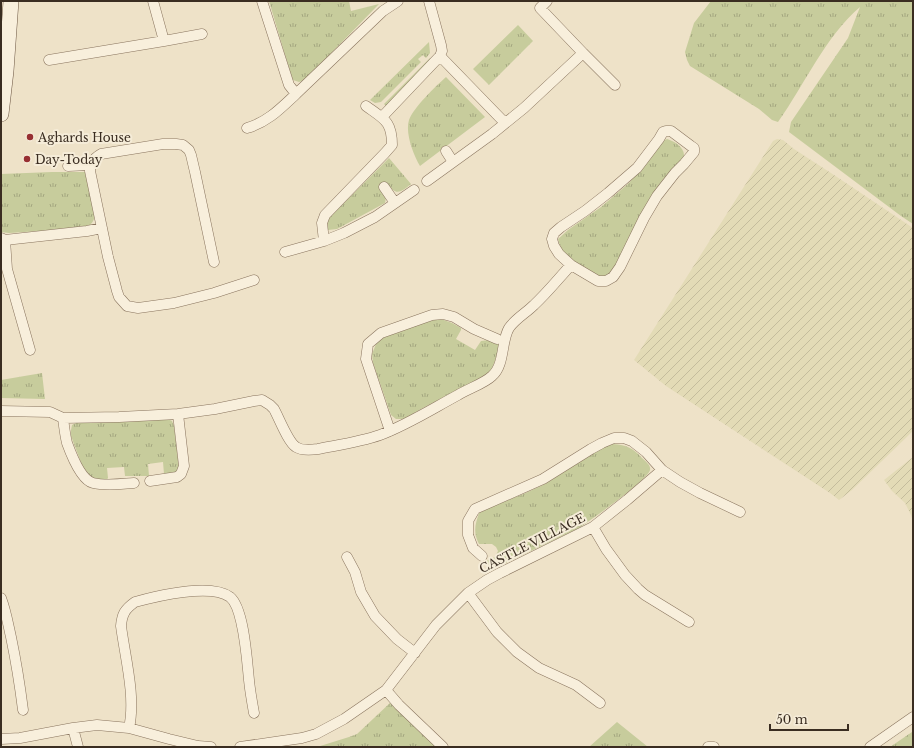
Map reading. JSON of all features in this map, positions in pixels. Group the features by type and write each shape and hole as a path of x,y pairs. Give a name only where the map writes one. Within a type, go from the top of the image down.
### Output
{"street":[{"path":"1,114 11,1"},
{"path":"153,1 164,41"},
{"path":"262,1 289,85 296,94"},
{"path":"247,128 257,126 270,118 383,11 398,1"},
{"path":"382,117 440,56 442,51 441,46 429,1"},
{"path":"540,3 583,53 615,85"},
{"path":"48,60 202,34"},
{"path":"427,181 505,123 547,88 583,53"},
{"path":"440,56 505,123"},
{"path":"324,241 322,223 325,215 392,145 390,127 382,117 366,106"},
{"path":"671,131 694,148 694,152 657,196 644,218 620,267 613,277 606,281 598,281 571,265 559,254 554,246 552,239 554,233 608,193 637,168 663,132 671,131"},
{"path":"214,262 189,150 182,145 163,144 101,154 97,156 90,165 90,171 117,291 119,297 127,306 138,308 171,304 214,293 254,280"},
{"path":"446,151 454,162"},
{"path":"68,166 90,165"},
{"path":"384,187 395,202"},
{"path":"285,252 324,241 344,233 375,217 414,190"},
{"path":"30,350 7,268 3,239 87,232 102,228"},
{"path":"1,411 50,412 63,418 119,417 178,414 262,400 274,409 291,442 295,447 301,450 318,449 378,436 493,376 500,360 509,328 533,306 571,265"},
{"path":"390,431 366,359 368,344 381,333 388,330 432,315 443,314 454,317 497,340"},
{"path":"150,481 177,477 181,474 184,466 178,414"},
{"path":"63,418 67,442 81,474 92,483 108,485 134,483"},
{"path":"482,556 473,548 468,535 468,521 475,509 543,479 602,443 616,438 624,438 632,441 640,446 662,470 680,482 740,512"},
{"name":"CASTLE VILLAGE","path":"240,747 303,743 344,719 386,690 436,625 468,594 487,580 593,526 627,500 662,470"},
{"path":"593,526 606,549 625,575 638,589 689,622"},
{"path":"347,557 356,572 360,592 374,616 397,639 415,653"},
{"path":"129,728 131,719 131,699 121,626 121,619 124,612 135,602 190,592 211,591 222,593 234,601 239,614 245,642 250,692 254,713"},
{"path":"468,594 497,632 517,652 541,669 576,685 600,703"},
{"path":"1,598 12,645 23,710"},
{"path":"386,690 399,705 443,747"},
{"path":"870,747 913,717"},
{"path":"1,739 20,738 97,725 129,728 198,746 211,747"},
{"path":"73,728 78,747"},
{"path":"708,747 714,747"}],"shaded area":[{"path":"777,139 783,140 794,149 913,228 913,431 852,490 839,500 666,386 634,360 773,141"},
{"path":"913,457 913,522 905,503 892,491 884,480"}],"green space":[{"path":"269,1 349,1 351,11 379,4 305,80 299,82 293,80 291,75"},
{"path":"711,1 913,1 913,224 789,132 791,122 848,38 860,7 836,32 778,122 772,120 759,109 690,66 685,52 694,23"},
{"path":"518,25 533,41 489,85 473,69"},
{"path":"429,42 430,53 426,58 423,55 418,59 421,62 381,102 375,103 370,100"},
{"path":"430,58 432,61 387,107 384,104"},
{"path":"446,77 485,117 420,166 410,143 408,131 409,120 420,103"},
{"path":"667,139 682,149 684,152 684,158 679,165 665,177 658,187 647,206 623,256 611,272 602,277 592,274 566,255 558,239 568,230 601,207 629,183 663,141"},
{"path":"389,158 411,184 398,192 392,189 386,182 379,187 385,196 385,203 337,229 328,230 327,220"},
{"path":"85,172 94,210 94,219 91,224 85,228 9,233 1,232 1,174"},
{"path":"441,319 461,328 456,339 475,350 481,341 489,340 500,343 491,371 404,419 396,419 391,415 373,363 372,354 376,344 383,337 427,321"},
{"path":"42,373 45,399 1,398 1,380"},
{"path":"168,419 172,421 174,426 179,466 177,472 164,474 163,462 148,464 149,476 125,476 124,467 107,468 108,478 106,481 94,480 83,468 71,436 72,425 76,423"},
{"path":"613,444 622,445 633,449 650,467 647,475 618,500 579,528 491,570 486,561 495,557 498,551 492,544 479,544 475,528 479,513 496,504 543,485 600,449"},
{"path":"390,703 437,747 317,747 357,734"},
{"path":"617,722 648,747 589,747"},
{"path":"913,731 913,747 890,747 912,732"}],"place":[{"name":"Aghards House","path":"30,137"},
{"name":"Day-Today","path":"27,159"}]}
